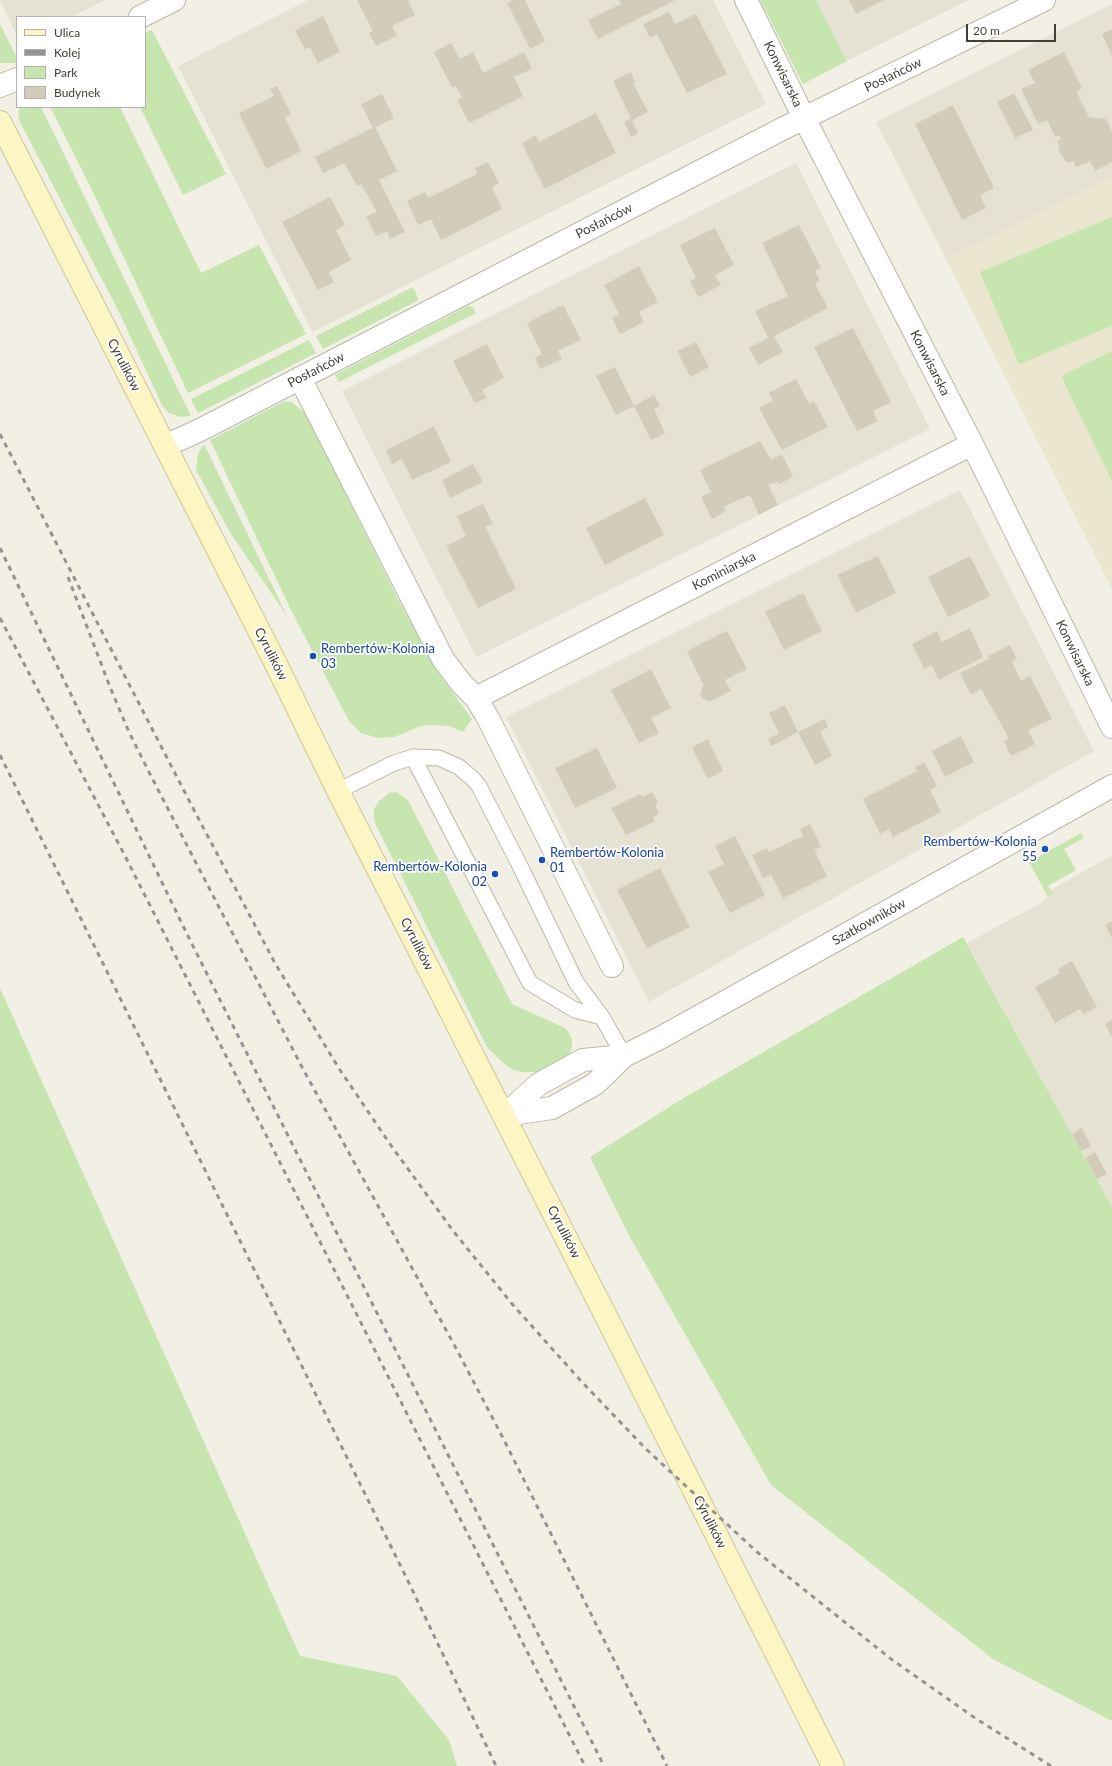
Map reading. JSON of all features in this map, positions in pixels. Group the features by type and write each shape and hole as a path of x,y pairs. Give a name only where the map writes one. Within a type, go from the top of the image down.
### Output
{"main road":[{"name":"Cyrulików","path":"0,122 166,446 338,791 505,1115 833,1766"}],"street":[{"path":"142,16 174,0"},
{"name":"Konwisarska","path":"746,0 804,118 972,444 1112,727"},
{"name":"Posłańców","path":"166,446 200,430 804,118 1044,0"},
{"path":"0,86 16,79"},
{"path":"300,378 443,659 461,684 476,698 489,720 612,966"},
{"name":"Kominiarska","path":"476,698 972,444"},
{"name":"Szatkowników","path":"505,1115 552,1108 595,1084 624,1056 662,1037 1112,786"}],"lane":[{"path":"414,757 530,983 575,1010 602,1017"},
{"path":"338,791 394,763 414,757 439,758 459,767 479,786 576,982 602,1017 624,1056"}],"shaded area":[{"path":"0,0 106,0 74,16 16,16 16,34"},
{"path":"308,0 713,0 766,104 312,332 178,66"},
{"path":"816,0 969,0 847,61"},
{"path":"1112,4 1112,177 946,259 876,122"},
{"path":"796,163 930,429 476,657 342,391"},
{"path":"1112,177 1112,589 946,259"},
{"path":"960,490 1094,751 649,1002 506,717"},
{"path":"1112,856 1112,1207 967,943 1041,903 1052,894 1050,890"}],"green space":[{"path":"760,0 816,0 847,61 803,84"},
{"path":"0,24 16,56 16,63 0,63"},
{"path":"152,30 226,174 183,195 140,108 146,108 146,33"},
{"path":"20,108 41,108 191,416 180,417 169,413 163,407 119,312 19,120 18,112"},
{"path":"51,108 120,108 201,273 259,245 306,334 188,393 89,184"},
{"path":"1112,217 1112,326 1019,364 980,272"},
{"path":"413,287 418,298 417,301 323,349 316,336"},
{"path":"468,306 473,308 476,313 339,382 335,375"},
{"path":"309,340 316,353 198,413 191,399"},
{"path":"1112,351 1112,481 1061,376"},
{"path":"285,401 293,403 305,413 398,599 436,670 472,719 463,732 449,726 431,725 421,726 394,737 378,738 361,733 349,721 292,612 210,440"},
{"path":"204,444 287,616 231,534 196,470 198,454"},
{"path":"396,792 408,800 512,1004 565,1028 569,1033 572,1040 572,1047 569,1054 560,1061 537,1072 521,1072 512,1069 503,1063 487,1047 376,825 374,819 374,809 379,801 389,793"},
{"path":"1081,833 1084,838 1064,849 1076,870 1048,886 1053,894 1048,897 1029,862"},
{"path":"963,937 1112,1207 1112,1721 993,1659 771,1485 631,1239 590,1157 682,1099"},
{"path":"0,988 300,1656 397,1676 449,1740 457,1766 0,1766"}],"building":[{"path":"357,0 408,0 415,15 392,26 397,36 376,46 369,33 373,31"},
{"path":"513,0 525,0 545,41 530,49 507,3"},
{"path":"619,0 675,0 598,39 588,20 621,4"},
{"path":"849,0 884,0 856,14"},
{"path":"669,12 675,24 696,14 727,74 687,93 657,34 650,38 643,24"},
{"path":"323,16 340,52 318,63 310,47 305,49 295,30"},
{"path":"1112,29 1112,56 1102,34"},
{"path":"451,43 460,59 473,52 483,73 524,52 532,69 514,77 523,96 469,123 457,100 462,98 456,86 452,88 434,52"},
{"path":"1064,52 1082,88 1076,91 1089,117 1106,119 1112,131 1112,162 1095,171 1090,161 1076,167 1073,161 1067,163 1058,150 1060,147 1057,141 1061,139 1059,135 1055,137 1047,120 1038,124 1021,89 1035,83 1028,70"},
{"path":"631,72 635,82 633,83 648,112 632,120 638,133 631,137 624,122 631,118 613,81"},
{"path":"277,86 291,114 285,118 301,151 266,169 239,113 274,96 270,89"},
{"path":"1014,93 1033,130 1015,138 997,102"},
{"path":"382,94 394,118 375,127 397,171 379,180 405,232 390,239 387,231 376,236 366,217 377,212 361,184 357,186 344,163 323,173 315,157 373,128 361,104"},
{"path":"953,105 994,188 980,195 986,208 962,220 915,124"},
{"path":"596,113 616,153 545,189 522,143 536,135 539,142"},
{"path":"488,162 499,183 492,187 502,209 441,240 431,219 418,225 407,201 425,192 428,198 477,174 475,168"},
{"path":"330,197 345,225 336,230 351,260 329,272 334,282 318,290 282,222"},
{"path":"799,225 821,268 815,271 820,281 815,284 828,308 774,336 783,352 758,365 749,348 768,338 755,311 788,296 762,243"},
{"path":"715,228 734,265 715,275 721,285 698,297 690,281 696,278 680,245"},
{"path":"639,266 658,302 639,312 644,322 620,334 612,318 619,314 604,285"},
{"path":"563,305 581,340 558,351 562,359 540,369 535,358 542,354 527,323"},
{"path":"853,328 891,402 873,411 878,421 857,431 814,347"},
{"path":"696,342 709,367 690,377 677,351"},
{"path":"487,344 504,378 482,390 487,398 475,403 453,361"},
{"path":"615,367 634,406 616,415 596,376"},
{"path":"796,379 809,404 814,401 828,427 782,450 759,408 773,400 769,393"},
{"path":"654,395 660,406 654,409 665,433 651,440 634,406"},
{"path":"434,426 451,462 412,480 402,459 392,464 386,450"},
{"path":"760,441 771,460 782,454 793,477 779,484 777,482 768,485 778,505 759,515 750,495 723,507 726,511 712,519 701,497 711,492 700,470"},
{"path":"473,464 483,482 450,498 442,480"},
{"path":"645,498 664,535 605,565 586,528"},
{"path":"483,504 493,524 485,527 516,589 478,608 446,546 466,536 457,516"},
{"path":"878,556 896,593 856,613 837,575"},
{"path":"970,556 990,596 948,617 928,577"},
{"path":"803,593 822,631 784,650 765,612"},
{"path":"970,628 983,657 939,680 931,665 924,669 912,644 937,631 942,642"},
{"path":"727,631 747,669 725,680 731,691 709,702 703,699 700,695 702,690 701,688 704,686 687,651"},
{"path":"1010,645 1017,659 1012,662 1021,681 1030,676 1052,719 1028,730 1035,744 1011,756 1004,741 1009,738 981,689 971,695 960,673 989,659 988,656"},
{"path":"651,669 671,708 651,718 659,733 639,743 611,690"},
{"path":"785,705 798,732 772,746 768,739 779,733 769,713"},
{"path":"825,719 828,727 820,731 832,756 815,765 798,732"},
{"path":"961,736 974,762 945,777 932,751"},
{"path":"708,739 723,771 708,779 692,747"},
{"path":"597,748 617,788 575,808 555,768"},
{"path":"924,762 937,786 930,790 941,812 893,837 889,829 880,834 863,799 917,771 915,767"},
{"path":"652,792 658,803 655,805 659,814 653,817 655,821 626,835 611,808 640,794 642,797"},
{"path":"810,824 821,847 814,850 827,876 783,898 771,875 763,878 752,855 767,848 769,852 803,836 800,829"},
{"path":"735,836 765,895 730,913 708,872 724,864 715,846"},
{"path":"660,868 690,927 647,948 617,890"},
{"path":"1112,921 1112,938 1105,925"},
{"path":"1072,961 1097,1007 1083,1014 1080,1009 1055,1023 1035,987 1060,973 1058,969"},
{"path":"1112,1020 1112,1037 1105,1024"},
{"path":"1082,1128 1091,1146 1081,1151 1072,1134"},
{"path":"1095,1152 1107,1174 1097,1179 1085,1158"}],"railway":[{"path":"0,434 195,812 276,965 340,1070 392,1147 454,1232 513,1305 581,1381 646,1449 757,1552 891,1659 975,1718 1051,1766"},
{"path":"0,548 187,934 604,1766"},
{"path":"68,577 110,687 129,732 152,778 303,1069 457,1350 503,1438 667,1766"},
{"path":"0,618 124,854 585,1766"},
{"path":"0,755 408,1581 496,1766"}],"place":[{"name":"Rembertów-Kolonia 03","path":"313,656"},
{"name":"Rembertów-Kolonia 55","path":"1045,849"},
{"name":"Rembertów-Kolonia 01","path":"542,860"},
{"name":"Rembertów-Kolonia 02","path":"495,874"}]}
